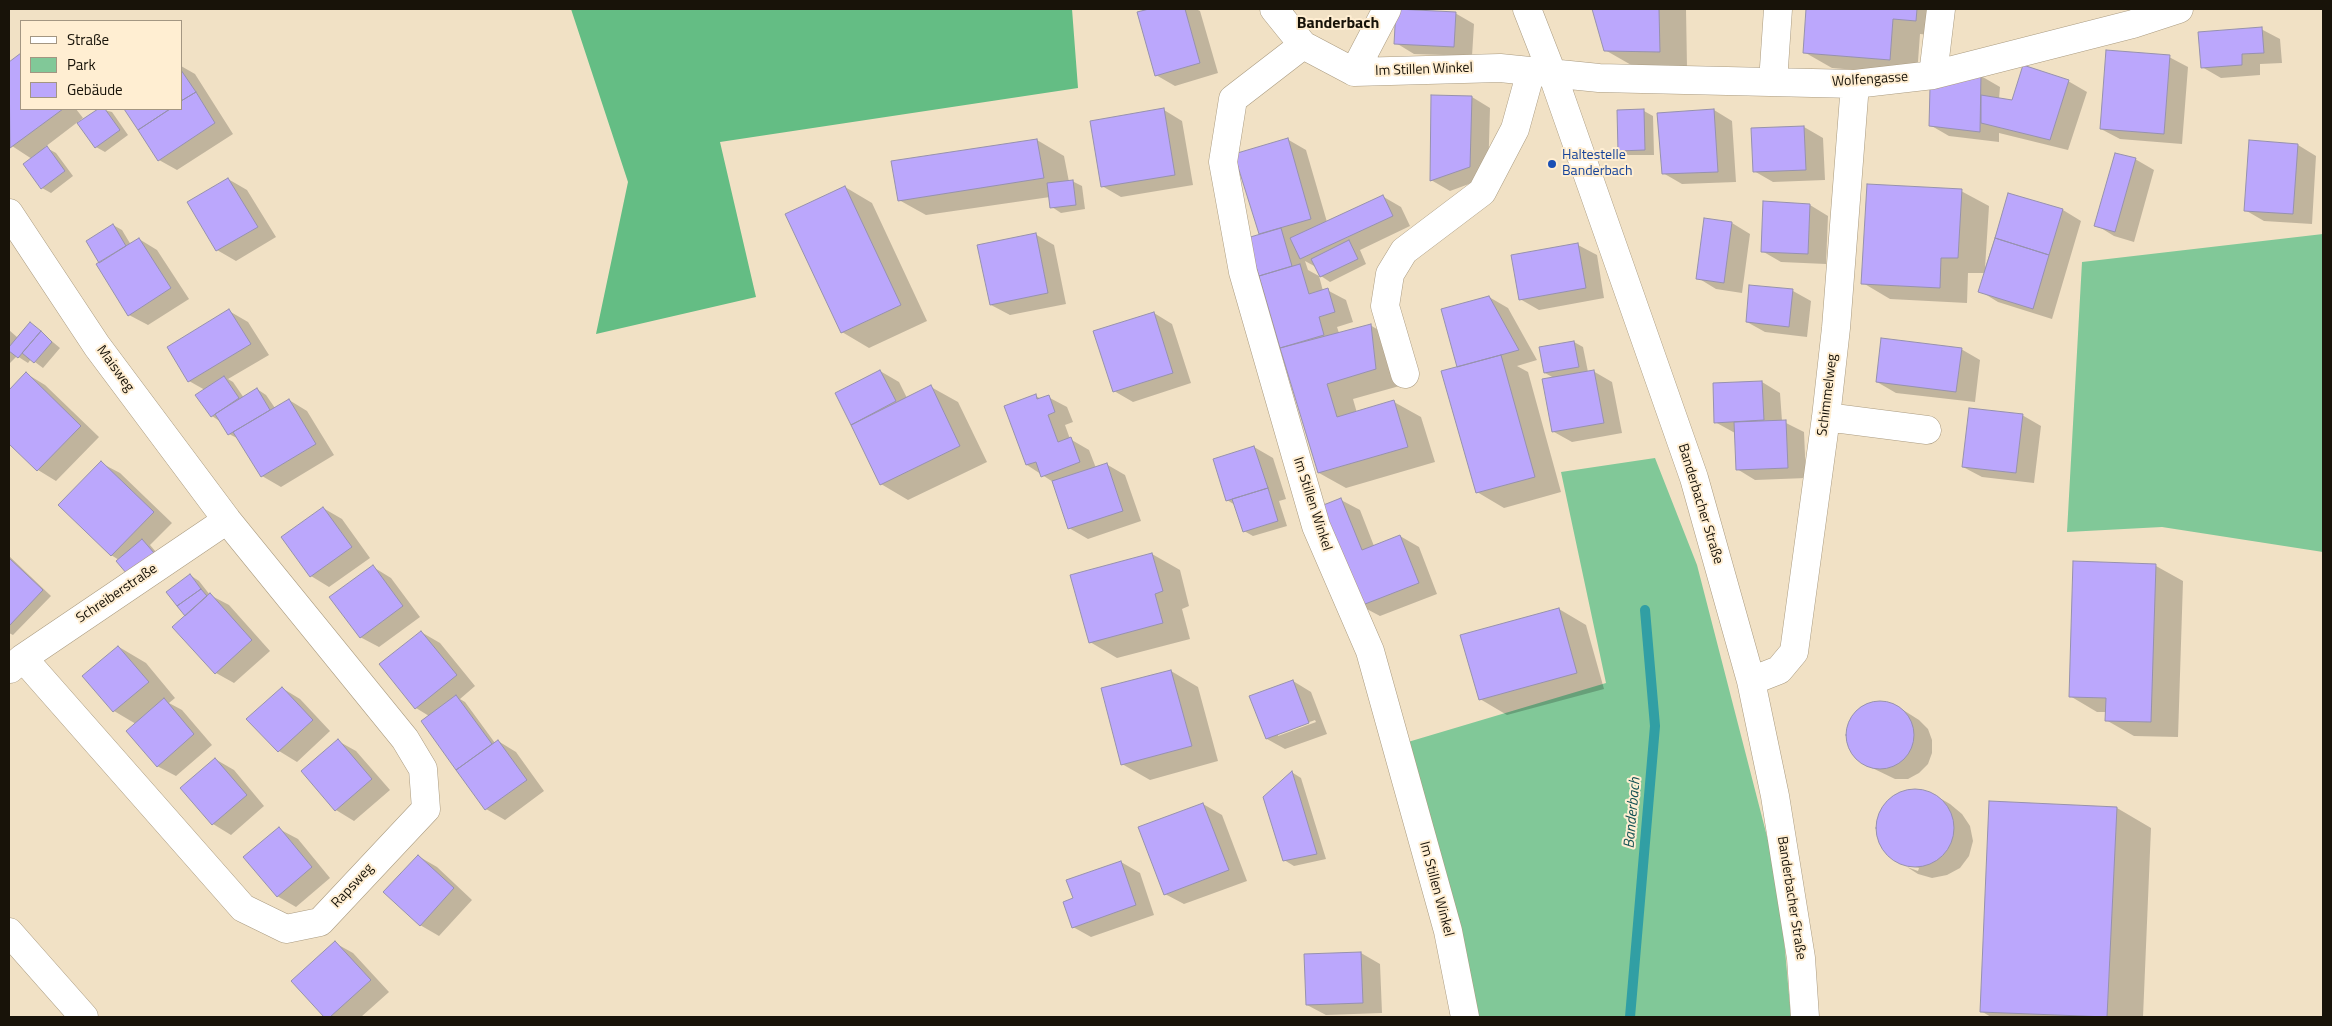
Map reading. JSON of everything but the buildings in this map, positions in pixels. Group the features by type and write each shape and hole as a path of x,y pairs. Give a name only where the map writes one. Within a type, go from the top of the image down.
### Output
{"street":[{"path":"1354,72 1387,9"},
{"name":"Banderbacher Straße","path":"1527,9 1541,72 1694,478 1751,681 1777,806 1801,958 1806,1017"},
{"path":"1773,82 1778,9"},
{"path":"1933,75 1941,9"},
{"name":"Wolfengasse","path":"1541,72 1599,78 1856,84 1933,75 2133,24 2179,9"},
{"name":"Im Stillen Winkel","path":"1280,12 1303,45 1354,72 1500,68 1541,72"},
{"name":"Im Stillen Winkel","path":"1303,45 1233,99 1223,162 1246,281 1316,526 1370,651 1448,930 1465,1017"},
{"path":"1405,374 1385,306 1390,274 1404,251 1482,192 1516,128 1541,72"},
{"name":"Schimmelweg","path":"1751,681 1779,670 1794,652 1826,417 1836,328 1856,84"},
{"name":"Maisweg","path":"9,213 97,346 227,520"},
{"path":"1826,417 1927,430"},
{"name":"Schreiberstraße","path":"16,664 227,520"},
{"name":"Rapsweg","path":"16,664 243,908 286,929 320,922 426,809 422,769 405,739 227,520"},
{"path":"9,932 84,1017"}],"green space":[{"path":"571,9 1072,9 1078,88 720,142 756,297 596,334 628,182"},
{"path":"2323,234 2323,552 2162,527 2067,532 2082,262"},
{"path":"1655,458 1697,565 1779,883 1791,1017 1461,1017 1408,742 1606,683 1561,472"}],"waterway":[{"name":"Banderbach","path":"1630,1017 1655,726 1645,610"}],"place":[{"name":"Haltestelle Banderbach","path":"1552,164"}],"district":[{"name":"Banderbach","path":"1338,24"}]}
